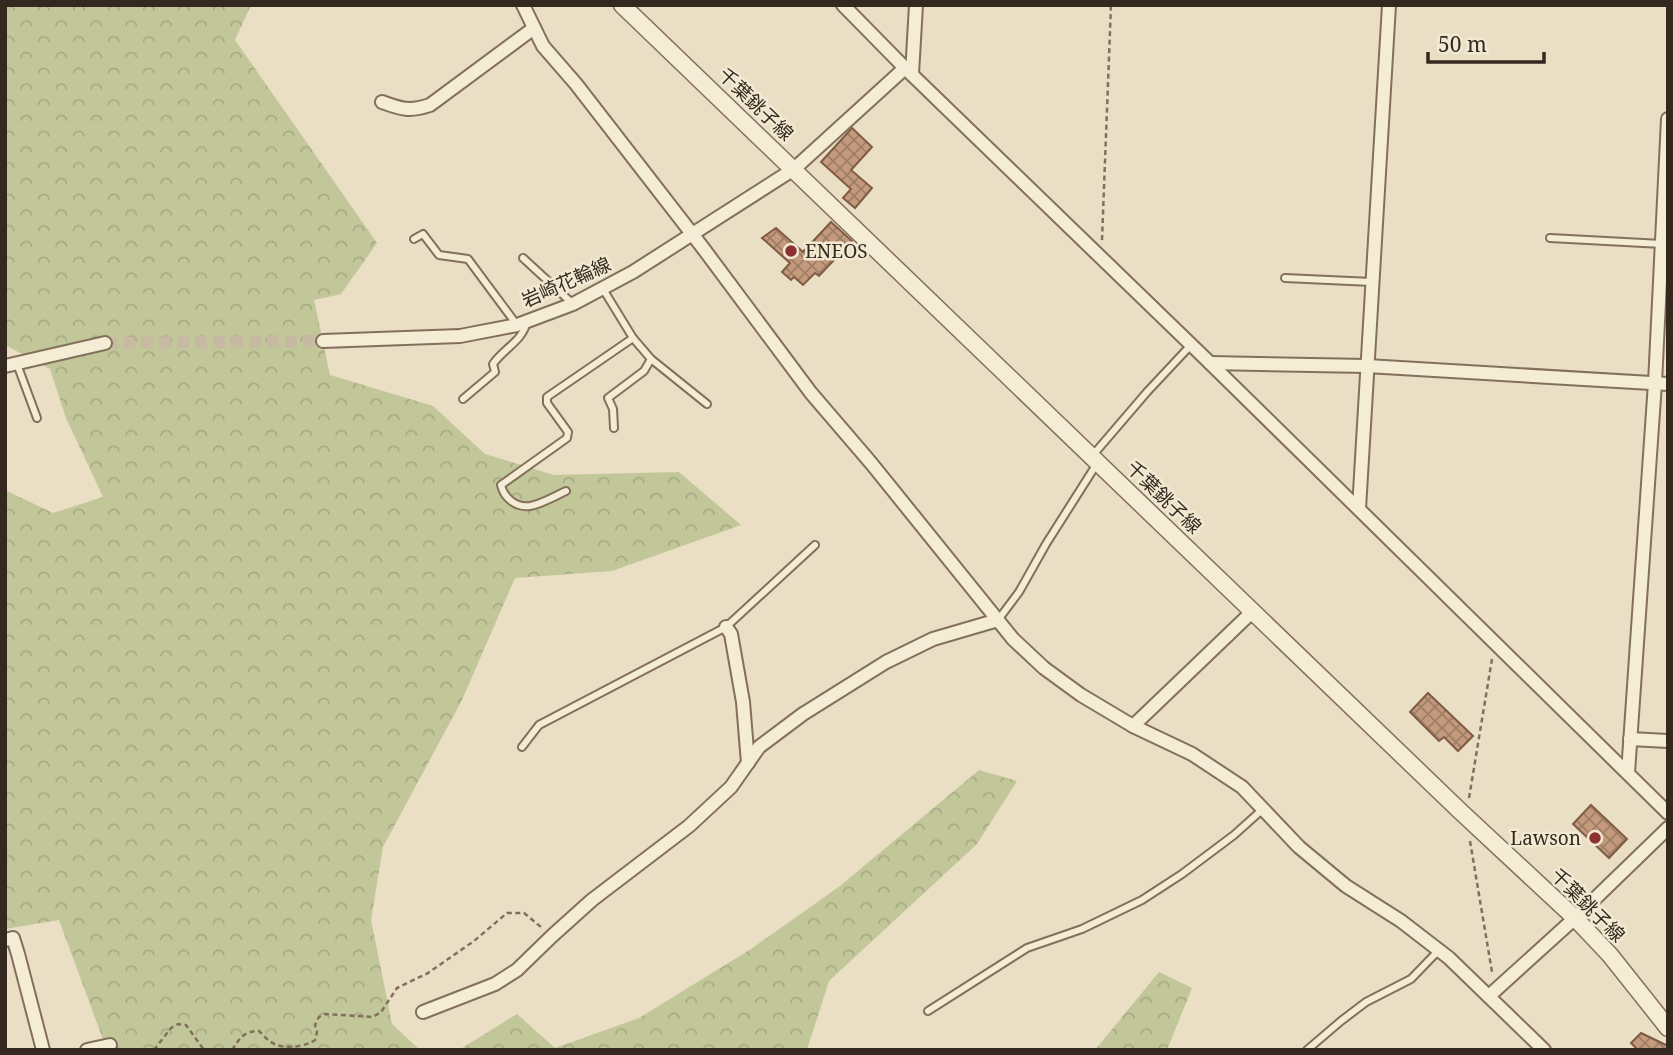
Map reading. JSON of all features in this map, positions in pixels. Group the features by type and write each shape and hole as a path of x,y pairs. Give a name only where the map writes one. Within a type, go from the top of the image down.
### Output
{"street":[{"path":"523,5 542,46 576,84 811,393 1013,639 1081,695 1133,726 1192,754 1242,787 1299,847 1346,886 1401,921 1449,958 1544,1050"},
{"name":"千葉銚子線","path":"622,5 1460,811 1575,918 1610,955 1668,1028"},
{"path":"843,5 1668,813"},
{"path":"909,71 916,5"},
{"path":"1359,509 1389,5"},
{"path":"382,102 403,110 416,110 430,105 534,28"},
{"name":"岩崎花輪線","path":"323,341 460,336 522,323 573,304 634,272 794,169 909,71"},
{"path":"1628,773 1661,384 1662,244 1668,119"},
{"path":"11,364 105,343"},
{"path":"1210,363 1367,366 1661,384"},
{"path":"1133,726 1253,611"},
{"path":"423,1012 495,984 517,970 592,900 689,826 731,787 759,747 803,714 886,662 933,639 998,620"},
{"path":"726,627 730,634 743,702 748,763"},
{"path":"1630,739 1668,741"},
{"path":"1489,996 1668,828"},
{"path":"5,940 13,938 43,1050"},
{"path":"87,1050 110,1045"}],"lane":[{"path":"414,239 423,234 439,255 468,259 525,330 493,364 495,372 463,399"},
{"path":"1550,238 1662,244"},
{"path":"523,258 573,304"},
{"path":"1285,278 1372,282"},
{"path":"603,289 633,338 651,359 707,404"},
{"path":"566,491 528,506 509,500 503,494 501,485 567,438 568,432 547,403 547,397 633,338"},
{"path":"998,620 1019,592 1095,459 1147,392 1191,345"},
{"path":"614,428 613,409 608,398 644,371 651,359"},
{"path":"11,364 37,418"},
{"path":"522,747 539,725 726,627 815,545"},
{"path":"928,1011 1027,948 1082,929 1142,900 1234,835 1263,809"},
{"path":"1307,1050 1366,1002 1411,979 1439,950"}],"path":[{"path":"1101,257 1111,5"},
{"path":"1460,811 1468,799 1495,642"},
{"path":"1473,823 1468,831 1493,975 1489,996"},
{"path":"232,1050 242,1036 250,1031 259,1031 276,1045 309,1044 316,1040 315,1026 319,1017 325,1014 373,1017 381,1013 397,988 428,973 465,948 507,913 524,913 552,936"},
{"path":"154,1050 171,1028 178,1024 186,1025 204,1050"}],"green space":[{"path":"5,5 251,5 235,40 377,243 341,294 314,300 330,375 433,406 485,454 554,475 679,472 741,525 612,571 515,578 462,700 383,847 371,920 392,1024 420,1050 107,1050 59,920 5,929 5,490 53,513 103,497 66,418 50,369 5,345"},
{"path":"979,770 1017,781 977,844 829,981 807,1050 459,1050 517,1014 555,1048 639,1018 751,949 840,886"},
{"path":"1159,972 1192,988 1167,1050 1095,1050"}],"building":[{"path":"852,128 872,147 851,170 872,188 855,208 843,198 851,189 821,162"},
{"path":"831,222 852,241 819,276 815,273 803,285 782,272 790,263 762,238 776,228 803,252"},
{"path":"1428,693 1473,736 1458,751 1444,737 1439,741 1410,712"},
{"path":"1591,805 1627,839 1609,858 1573,824"},
{"path":"1641,1033 1668,1046 1668,1050 1638,1050 1631,1043"}],"tunnel":[{"path":"105,343 323,341"}],"place":[{"name":"ENEOS","path":"791,251"},
{"name":"Lawson","path":"1595,838"}]}
